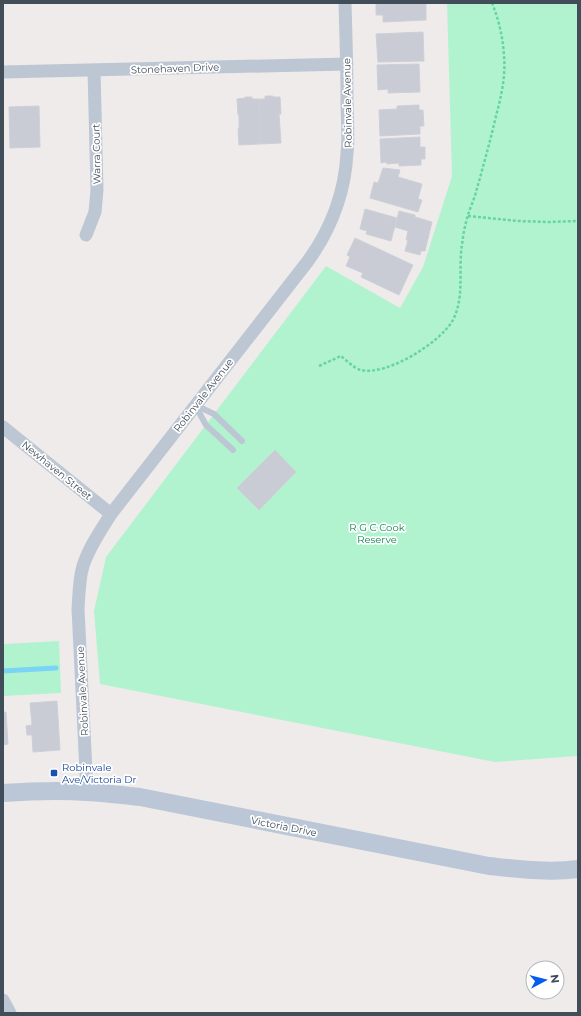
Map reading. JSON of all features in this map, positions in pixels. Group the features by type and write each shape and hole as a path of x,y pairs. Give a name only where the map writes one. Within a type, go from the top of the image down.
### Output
{"street":[{"name":"Robinvale Avenue","path":"87,792 78,609 79,588 83,566 92,544 111,514 308,261 329,226 342,189 348,152 345,3"},
{"name":"Stonehaven Drive","path":"3,72 347,64"},
{"name":"Warra Court","path":"86,235 95,212 97,190 94,70"},
{"name":"Newhaven Street","path":"3,426 111,514"},
{"name":"Victoria Drive","path":"3,793 52,791 87,792 140,797 489,866 532,870 573,871"},
{"path":"3,1000 10,1013"}],"lane":[{"path":"195,406 214,414 242,441"},
{"path":"195,406 206,425 234,450"}],"path":[{"path":"319,366 341,356 360,370 376,370 397,363 433,342 446,331 453,320 458,307 460,294 462,246 468,216 488,150 503,78 504,57 501,33 496,12 492,3"},
{"path":"468,216 519,221 578,221"}],"green space":[{"name":"R G C Cook Reserve","path":"447,3 578,3 578,756 495,762 100,684 94,611 106,557 326,266 400,308 423,267 452,176"},
{"path":"59,641 61,693 3,696 3,644"}],"building":[{"path":"376,3 426,3 426,20 383,22 383,15 376,15"},
{"path":"423,32 424,61 378,62 376,34"},
{"path":"419,64 420,92 388,93 388,89 378,90 377,65"},
{"path":"265,96 280,97 281,114 279,114 281,143 260,144 259,99 265,99"},
{"path":"245,97 259,99 260,144 239,145 239,115 237,99"},
{"path":"419,105 419,110 423,110 424,126 420,126 420,134 380,136 379,110 397,109 397,106"},
{"path":"39,106 40,147 10,148 9,107"},
{"path":"420,137 420,147 425,147 425,159 421,159 421,165 399,166 399,163 381,163 380,139"},
{"path":"383,168 400,170 398,177 422,184 418,199 422,200 418,212 370,198 374,182 378,183"},
{"path":"365,209 397,218 391,241 366,234 367,231 360,229"},
{"path":"399,211 415,215 415,217 432,222 425,251 421,251 420,255 405,251 408,240 406,240 408,231 395,227"},
{"path":"355,238 413,265 399,295 361,277 363,273 346,266 350,257 347,255"},
{"path":"275,450 296,472 259,510 237,488"},
{"path":"57,701 60,750 33,752 32,735 27,735 26,726 32,725 30,703"},
{"path":"3,712 6,712 8,744 3,745"}],"waterway":[{"path":"3,671 56,668"}],"place":[{"name":"Robinvale Ave/Victoria Dr","path":"54,773"}]}
